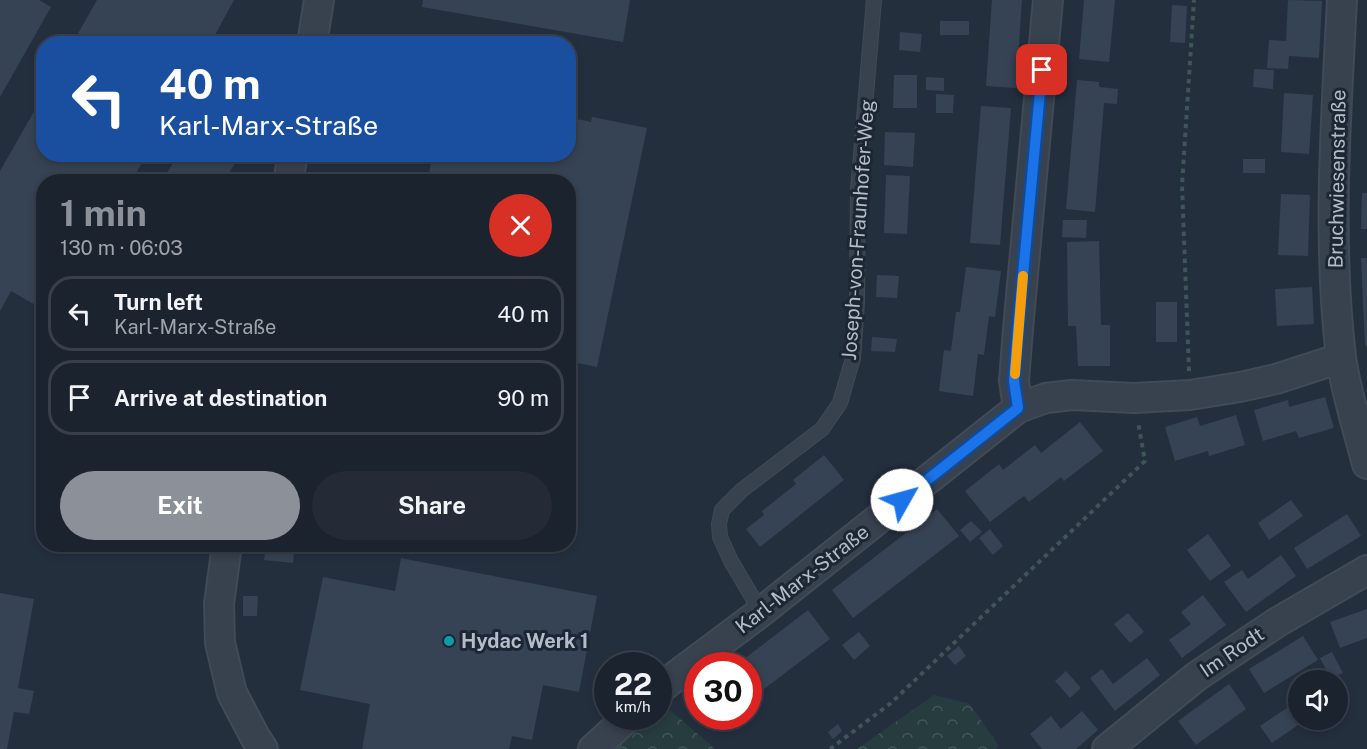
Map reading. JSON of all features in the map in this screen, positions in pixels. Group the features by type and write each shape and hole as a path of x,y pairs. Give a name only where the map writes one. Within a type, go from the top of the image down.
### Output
{"street":[{"path":"313,36 319,0"},
{"path":"1048,0 1014,381 1018,408 1046,398 1072,395 1134,398 1190,395 1276,379 1351,371"},
{"name":"Bruchwiesenstraße","path":"1342,0 1333,192 1336,294 1367,464"},
{"name":"Karl-Marx-Straße","path":"672,679 761,612 1018,408"},
{"path":"226,552 219,604 220,643 232,693 263,749"},
{"name":"Im Rodt","path":"1107,749 1197,676 1276,623 1367,570"},
{"path":"592,749 613,730"}],"lane":[{"name":"Joseph-von-Fraunhofer-Weg","path":"761,612 731,561 720,537 719,524 722,510 742,489 822,429 840,404 854,347 857,302 858,190 874,0"}],"path":[{"path":"1190,395 1182,185 1194,0"},
{"path":"830,749 891,703 1145,461 1134,398"}],"green space":[{"path":"934,695 970,704 998,745 996,749 857,749"},
{"path":"672,712 684,722 684,730 693,730 715,749 611,749 619,740 636,730 672,730"}],"building":[{"path":"0,0 39,0 51,7 0,97"},
{"path":"97,0 234,0 214,36 77,36"},
{"path":"423,0 630,0 623,42 422,7"},
{"path":"992,0 1022,0 1016,88 986,86"},
{"path":"1084,0 1115,0 1109,62 1079,59"},
{"path":"1288,0 1322,1 1319,58 1289,56 1288,69 1267,68 1269,40 1286,41"},
{"path":"1172,5 1187,6 1185,43 1170,42"},
{"path":"940,21 969,21 969,35 940,35"},
{"path":"900,32 922,34 920,52 899,50"},
{"path":"1254,69 1274,70 1273,89 1253,87"},
{"path":"894,75 917,75 917,108 893,108"},
{"path":"926,77 944,78 944,91 926,90"},
{"path":"1077,80 1099,82 1099,87 1118,89 1117,104 1104,103 1095,212 1066,209"},
{"path":"1284,93 1313,95 1309,154 1281,152"},
{"path":"936,94 954,95 953,113 936,113"},
{"path":"981,106 1011,108 1000,245 970,243"},
{"path":"36,108 36,162 142,162 136,174 36,174 36,305 11,291 0,311 0,171"},
{"path":"592,117 647,128 597,367 576,363 576,174 429,174 431,162 576,162 576,119 591,122"},
{"path":"885,132 915,133 913,167 884,165"},
{"path":"1243,159 1265,159 1265,173 1243,173"},
{"path":"173,162 235,162 229,174 167,174"},
{"path":"886,175 910,176 907,234 884,233"},
{"path":"1362,193 1367,193 1367,229 1361,229"},
{"path":"1281,194 1310,195 1308,256 1278,255"},
{"path":"1063,220 1087,220 1086,238 1062,237"},
{"path":"1099,241 1101,325 1110,325 1110,366 1078,366 1076,326 1068,326 1067,242"},
{"path":"1361,258 1367,258 1367,346 1365,346"},
{"path":"966,267 1001,271 995,317 989,316 984,355 978,354 973,396 939,391 944,350 951,351 956,312 960,312"},
{"path":"877,275 899,276 897,298 876,297"},
{"path":"1312,287 1314,324 1277,326 1275,289"},
{"path":"1156,302 1177,302 1177,342 1156,342"},
{"path":"872,337 897,339 895,352 871,351"},
{"path":"1325,397 1334,428 1299,438 1296,431 1263,441 1254,410 1288,400 1289,407"},
{"path":"1236,415 1245,445 1209,456 1208,451 1175,461 1165,427 1197,417 1200,426"},
{"path":"1080,422 1103,451 1064,481 1061,477 1029,502 1024,496 990,522 965,491 999,464 1003,470 1035,445 1041,453"},
{"path":"824,455 844,480 760,547 746,529 764,515 762,511 796,484 793,480"},
{"path":"1291,500 1303,516 1269,540 1258,523"},
{"path":"937,509 959,536 853,618 832,590"},
{"path":"1347,514 1361,536 1307,569 1294,548"},
{"path":"971,521 982,532 970,542 960,530"},
{"path":"990,529 1003,546 993,555 979,538"},
{"path":"1208,534 1231,566 1210,581 1187,550"},
{"path":"265,552 294,552 293,563 264,560"},
{"path":"1281,555 1296,576 1246,612 1224,582 1242,570 1248,579"},
{"name":"Hydac Werk 1","path":"401,558 597,596 579,692 543,685 532,740 512,736 509,749 362,749 370,704 300,690 323,577 395,591"},
{"path":"0,593 34,599 18,688 34,691 29,714 14,712 7,749 0,749"},
{"path":"1203,595 1226,625 1182,658 1169,640 1191,624 1181,612"},
{"path":"243,596 258,596 257,616 243,616"},
{"path":"1367,609 1367,638 1340,648 1330,622"},
{"path":"808,610 830,639 762,690 762,652 753,652"},
{"path":"1128,613 1144,632 1130,643 1114,624"},
{"path":"859,632 870,646 854,660 842,645"},
{"path":"1303,636 1318,660 1302,670 1288,670 1288,678 1264,693 1249,669"},
{"path":"959,646 966,656 955,665 947,656"},
{"path":"1332,652 1341,670 1326,670 1320,658"},
{"path":"1147,658 1160,675 1115,711 1090,678 1102,669 1113,684"},
{"path":"1066,671 1081,688 1070,698 1055,681"},
{"path":"1229,684 1246,709 1196,745 1178,721"},
{"path":"1288,707 1288,730 1291,730 1272,743 1260,726"},
{"path":"1082,711 1098,730 1076,749 1042,749 1030,734 1051,716 1061,729"},
{"path":"838,724 842,731 833,739 828,732"}],"slow traffic":[{"path":"1015,374 1023,276"}],"place":[{"name":"Hydac Werk 1","path":"449,641"}],"route":[{"path":"902,500 1018,408 1014,381 1042,70"}]}
